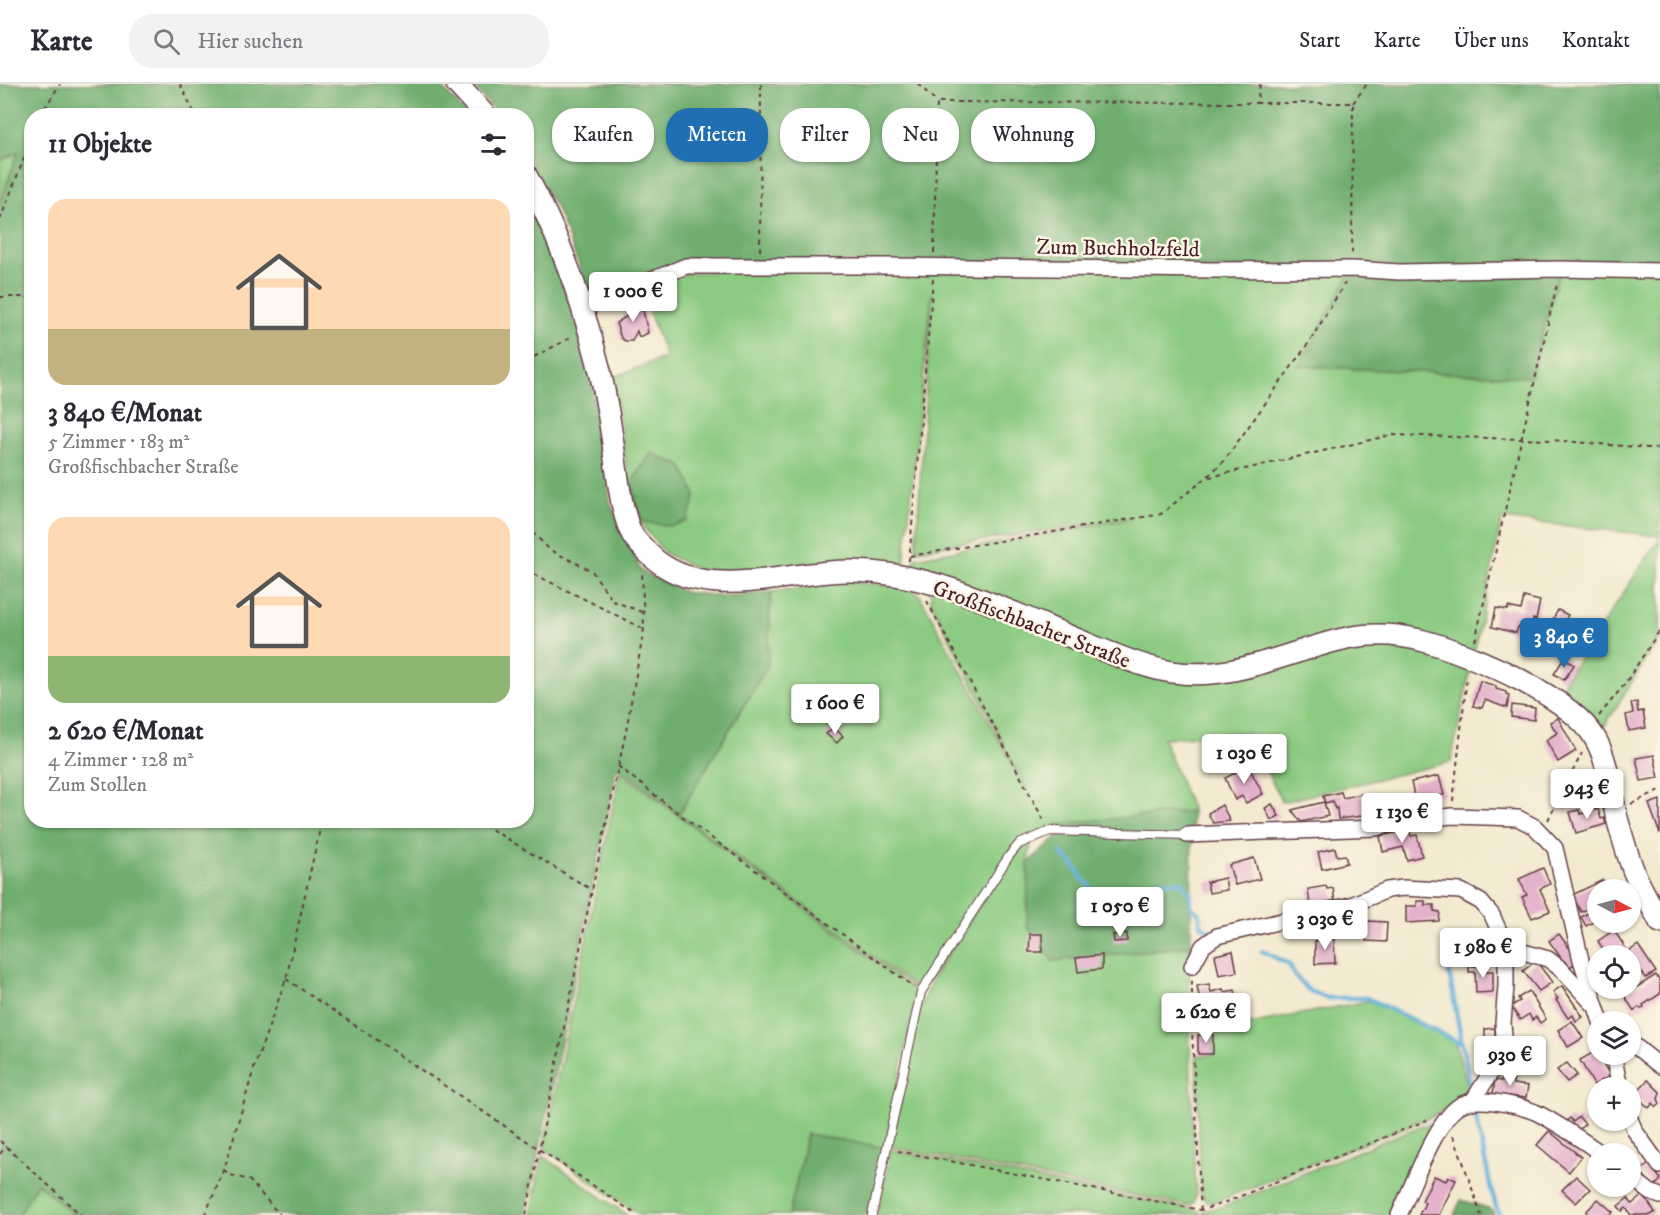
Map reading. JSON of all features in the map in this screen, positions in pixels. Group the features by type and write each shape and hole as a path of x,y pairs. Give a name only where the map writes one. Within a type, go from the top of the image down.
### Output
{"main road":[{"path":"457,84 481,108"},
{"name":"Großfischbacher Straße","path":"534,191 553,228 586,318 608,406 621,500 633,536 652,557 668,570 716,582 744,582 850,571 907,576 949,587 1142,666 1172,672 1226,673 1251,667 1302,649 1357,636 1392,635 1423,641 1471,658 1542,691 1575,715 1596,740 1608,773 1616,814 1635,873 1660,922"}],"street":[{"name":"Zum Buchholzfeld","path":"586,318 686,266 1353,269 1399,272 1560,269 1660,271"},
{"path":"1187,835 1376,828 1414,820 1452,816 1518,818 1535,827 1555,848 1581,960 1598,1011"},
{"path":"1192,966 1203,946 1217,936 1340,908 1387,890 1403,888 1461,891 1481,902 1492,915 1506,946 1503,1023 1505,1050 1472,1102"},
{"path":"1506,946 1548,959 1561,969 1596,1011"},
{"path":"1641,1051 1660,1066"},
{"path":"1400,1215 1429,1150 1458,1106 1472,1102 1496,1102 1535,1112 1587,1145"},
{"path":"1635,1131 1660,1166"},
{"path":"1641,1185 1660,1196"}],"lane":[{"path":"872,1215 921,992 1009,856 1019,844 1050,831 1187,835"}],"path":[{"path":"45,108 60,84"},
{"path":"180,84 192,108"},
{"path":"761,84 760,251 766,267"},
{"path":"918,84 937,102 1353,103"},
{"path":"1257,103 1260,84"},
{"path":"937,102 934,267 910,556 1161,514 1206,478 1224,460 1310,341 1353,269 1353,103 1367,84"},
{"path":"0,220 24,158"},
{"path":"1452,816 1464,685 1560,269"},
{"path":"0,297 24,297"},
{"path":"534,355 586,318"},
{"path":"1206,478 1392,435 1521,439 1660,449"},
{"path":"534,534 550,550 592,571 613,601 642,612"},
{"path":"526,1215 626,731 644,629 642,569 652,557"},
{"path":"534,574 644,629"},
{"path":"925,581 923,593 1050,831"},
{"path":"1541,833 1588,730 1624,685 1660,630"},
{"path":"618,766 921,992"},
{"path":"1616,814 1635,801 1660,790"},
{"path":"205,1215 224,1170 255,1065 286,979 320,828"},
{"path":"489,828 592,890"},
{"path":"1192,966 1192,1029 1201,1215"},
{"path":"286,979 637,1215"},
{"path":"886,1148 1201,1210 1221,1204 1438,1115 1446,1121 1461,1156 1481,1215"},
{"path":"0,1141 81,1215"},
{"path":"0,1154 6,1146"},
{"path":"224,1170 249,1180 280,1215"}],"green space":[{"path":"0,84 439,84 461,108 24,108 24,828 534,828 534,220 550,250 577,324 590,370 611,505 641,571 684,592 723,596 771,592 768,665 679,814 617,767 526,1215 75,1215 37,1183 19,1215 0,1215 0,204 18,152 0,161"},
{"path":"471,84 1660,84 1660,271 1560,269 1530,377 1299,366 1352,270 684,260 591,295 556,208 534,170 534,108 492,108"},
{"path":"18,152 0,204 0,161"},
{"path":"766,267 1353,269 1300,366 1530,377 1560,269 1660,271 1660,536 1502,519 1451,762 1282,802 1248,733 1163,738 1192,811 1058,824 1063,831 1050,832 1019,844 921,992 679,814 768,665 771,592 851,582 907,587 919,594 1033,801 931,602 931,593 913,568 915,558 1132,518 916,550 932,293 904,565 847,560 771,570 699,570 666,554 640,523 629,483 618,408 611,378 666,357 642,293 684,274"},
{"path":"651,453 682,466 696,495 687,521 671,526 643,522 632,482"},
{"path":"1660,538 1660,636 1596,740 1553,699"},
{"path":"620,772 917,992 885,1148 807,1134 789,1215 640,1215 546,1150 544,1146"},
{"path":"1192,811 1191,946 1053,961 1027,927 1028,863 1063,831 1057,824"},
{"path":"1031,844 1028,863 1053,961 1191,946 1188,1005 1196,1195 1190,1206 891,1147 919,1009 934,976 1011,858"},
{"path":"1373,1000 1455,1041 1469,1091 1463,1099 1431,1117 1220,1200 1206,1201 1201,1195 1196,1056 1213,1055 1213,1031"},
{"path":"1435,1123 1394,1215 1204,1215 1203,1211 1224,1206 1420,1126"},
{"path":"807,1134 886,1148 872,1215 789,1215"},
{"path":"891,1150 1199,1211 1200,1215 877,1215"},
{"path":"543,1156 627,1215 531,1215"},
{"path":"37,1183 74,1215 19,1215"},
{"path":"1461,1200 1491,1209 1494,1215 1454,1215"}],"building":[{"path":"641,301 648,333 639,337 637,331 632,341 625,341 621,338 616,323 630,314 627,306"},
{"path":"1524,597 1540,601 1536,620 1533,619 1531,629 1518,627 1516,633 1492,627 1496,608 1508,610 1508,607 1521,610"},
{"path":"1558,610 1568,615 1565,621 1580,629 1570,647 1545,634"},
{"path":"1564,658 1574,665 1564,680 1554,674"},
{"path":"1480,681 1496,686 1496,689 1509,695 1507,708 1485,700 1482,708 1473,706"},
{"path":"1637,702 1638,712 1643,711 1646,728 1629,731 1626,715 1633,713 1631,703"},
{"path":"1512,705 1535,708 1534,720 1511,717"},
{"path":"1558,718 1576,751 1558,762 1546,740 1557,733 1550,722"},
{"path":"833,727 843,736 837,743 826,734"},
{"path":"1654,755 1659,778 1641,781 1636,758"},
{"path":"1248,766 1263,794 1246,803 1242,796 1235,800 1225,778"},
{"path":"1439,776 1444,795 1415,800 1411,782"},
{"path":"1341,792 1343,798 1362,794 1370,815 1338,819 1337,808 1335,809 1333,801 1325,803 1323,796"},
{"path":"1660,800 1660,834 1649,804"},
{"path":"1324,802 1328,816 1301,822 1292,810"},
{"path":"1272,804 1279,816 1271,820 1265,808"},
{"path":"1222,805 1230,821 1213,823 1208,813"},
{"path":"1598,809 1601,819 1604,818 1606,824 1576,833 1570,812 1579,810 1580,814"},
{"path":"1409,830 1411,836 1417,835 1422,856 1407,860 1403,847 1383,852 1380,836"},
{"path":"1335,848 1337,856 1345,855 1347,863 1322,869 1318,852"},
{"path":"1254,858 1260,879 1235,885 1229,865"},
{"path":"1543,868 1550,884 1540,889 1550,911 1532,918 1522,897 1527,895 1519,879"},
{"path":"1225,878 1227,890 1209,893 1207,882"},
{"path":"1326,886 1327,889 1333,888 1335,903 1310,906 1308,889"},
{"path":"1587,888 1587,909 1581,912 1572,895"},
{"path":"1417,901 1425,901 1425,905 1434,905 1434,911 1440,912 1439,921 1406,923 1406,906 1417,906"},
{"path":"1587,914 1587,925 1586,926 1581,917"},
{"path":"1367,921 1387,922 1386,942 1366,941"},
{"path":"1127,933 1127,941 1114,942 1113,935"},
{"path":"1610,933 1616,933 1624,945 1600,945 1598,941"},
{"path":"1030,934 1042,934 1042,952 1029,952"},
{"path":"1559,934 1573,953 1571,955 1576,963 1568,968 1549,941"},
{"path":"1326,937 1334,939 1335,963 1315,964 1315,941 1325,940"},
{"path":"1641,950 1656,972 1646,978 1641,971"},
{"path":"1233,951 1237,972 1219,975 1215,955"},
{"path":"1102,955 1102,969 1078,972 1076,958"},
{"path":"1536,961 1552,982 1539,991 1523,971"},
{"path":"1469,966 1482,966 1486,971 1493,971 1493,992 1476,993 1475,972 1469,972"},
{"path":"1656,975 1660,982 1660,994 1643,1005 1641,1009 1639,1007 1634,1011 1626,999 1641,999 1641,984"},
{"path":"1209,984 1211,992 1223,989 1224,992 1235,990 1240,1019 1219,1023 1215,998 1200,1001 1197,986"},
{"path":"1562,986 1583,1017 1576,1021 1573,1015 1568,1018 1556,1000 1558,999 1553,992"},
{"path":"1529,991 1546,1019 1540,1023 1536,1017 1532,1020 1529,1014 1520,1020 1511,1006 1520,1001 1518,998"},
{"path":"1572,1021 1583,1038 1568,1047 1558,1030"},
{"path":"1495,1028 1495,1041 1485,1041 1485,1029"},
{"path":"1213,1034 1213,1054 1198,1054 1198,1035"},
{"path":"1587,1056 1587,1065 1604,1065 1610,1076 1590,1077 1580,1060"},
{"path":"1567,1063 1577,1075 1567,1082 1557,1070"},
{"path":"1503,1073 1514,1074 1513,1084 1528,1086 1526,1098 1493,1094 1495,1080 1502,1081"},
{"path":"1648,1080 1660,1092 1658,1099 1660,1104 1657,1107 1653,1103 1649,1108 1641,1101 1641,1087"},
{"path":"1579,1117 1585,1124 1575,1133 1565,1122 1570,1118 1573,1122"},
{"path":"1549,1131 1581,1157 1569,1172 1537,1145"},
{"path":"1649,1164 1660,1181 1653,1187 1641,1170"},
{"path":"1434,1176 1446,1181 1448,1177 1456,1180 1439,1215 1419,1215 1425,1203 1422,1201"},
{"path":"1576,1176 1587,1186 1587,1192 1576,1203 1562,1190"},
{"path":"1643,1195 1655,1212 1651,1215 1631,1215 1626,1208 1622,1211 1618,1206 1628,1198 1632,1204"},
{"path":"1598,1199 1613,1212 1610,1215 1590,1215 1586,1212"}],"waterway":[{"path":"1061,853 1074,865 1091,887 1097,905 1108,915 1119,915 1132,900 1162,881 1182,882 1190,893 1191,906 1199,914 1201,925 1210,931"},
{"path":"1262,951 1289,964 1293,973 1309,991 1326,998 1367,998 1462,1044 1470,1084"},
{"path":"1454,954 1449,972 1462,1044"},
{"path":"1474,1108 1492,1193 1499,1215"}]}
